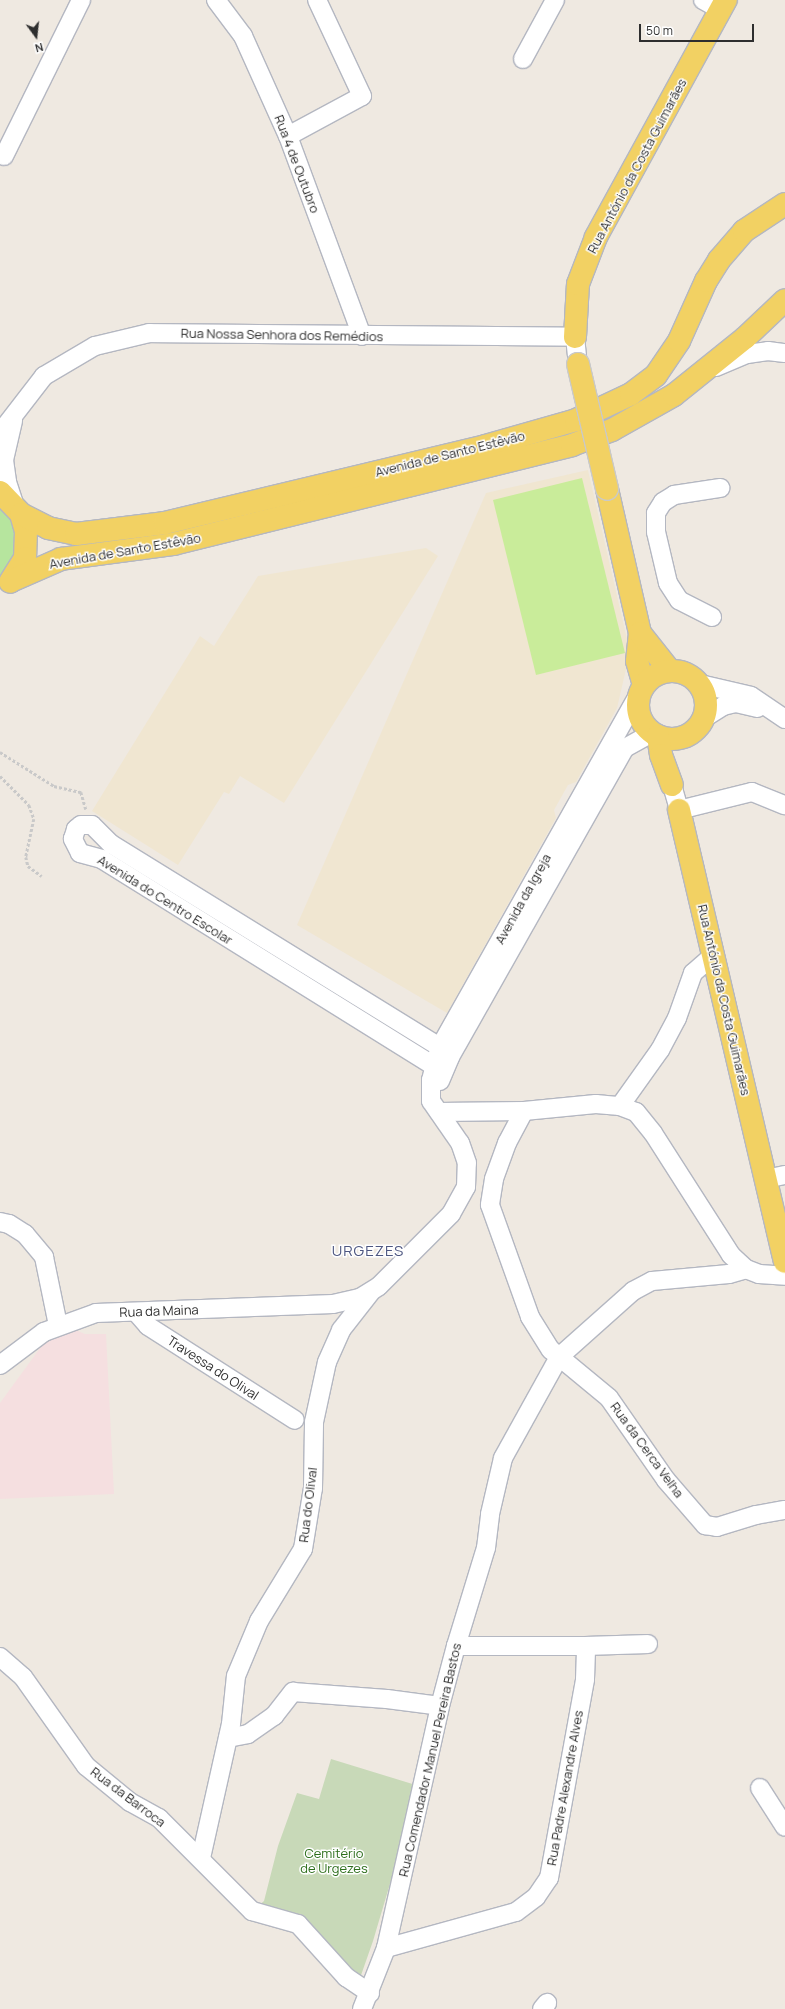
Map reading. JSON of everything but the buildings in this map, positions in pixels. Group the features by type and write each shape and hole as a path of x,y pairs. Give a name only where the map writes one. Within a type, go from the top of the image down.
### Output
{"main road":[{"name":"Rua António da Costa Guimarães","path":"575,337 578,284 596,237 716,3"},
{"name":"Avenida de Santo Estêvão","path":"12,503 48,528 76,534 165,524 485,446 576,420 631,394 656,375 679,341 706,281 719,260 744,231 785,204"},
{"name":"Avenida de Santo Estêvão","path":"5,585 61,559 173,544 572,446 612,430 646,411 705,372 785,300"},
{"path":"578,364 640,633 637,661 642,688 639,714 655,734 672,785"},
{"path":"5,585 19,570 27,544 12,503"},
{"path":"640,633 670,671"},
{"path":"642,688 660,673 670,671 691,676 700,684 706,700 704,718 698,727 681,738 669,739 655,734"},
{"name":"Rua António da Costa Guimarães","path":"672,785 673,759 681,738"},
{"name":"Rua António da Costa Guimarães","path":"679,810 714,955 775,1177 785,1262"}],"street":[{"path":"4,156 81,0"},
{"name":"Rua 4 de Outubro","path":"216,0 243,36 288,136 362,336"},
{"path":"288,136 362,96 316,0"},
{"path":"523,59 555,0"},
{"name":"Rua Nossa Senhora dos Remédios","path":"0,433 44,376 95,346 149,333 575,337"},
{"name":"Rua António da Costa Guimarães","path":"575,337 578,364"},
{"path":"705,372 747,354 768,351 785,353"},
{"name":"Rua Nossa Senhora dos Remédios","path":"12,503 4,460 16,411"},
{"path":"712,617 679,600 668,583 656,532 656,513 663,502 674,495 720,488"},
{"path":"700,684 751,696 784,719"},
{"name":"Avenida da Igreja","path":"467,1163 460,1142 432,1101 434,1066 440,1047 642,688"},
{"path":"704,718 722,706 736,703 748,704 784,719"},
{"name":"Avenida da Igreja","path":"439,1112 440,1080 450,1057 625,748 655,734"},
{"name":"Rua António da Costa Guimarães","path":"672,785 679,810"},
{"path":"679,810 752,792 785,805"},
{"name":"Avenida do Centro Escolar","path":"434,1066 102,859 80,853 73,843 73,834 76,829 86,824 97,828 111,844 440,1047"},
{"path":"620,1106 660,1050 677,1018 692,973 714,955"},
{"path":"439,1112 524,1111 596,1104 620,1106 636,1112 653,1133 731,1255 746,1269 760,1274 785,1276"},
{"path":"524,1111 507,1143 494,1179 490,1205 530,1317 559,1358"},
{"name":"Rua da Maina","path":"0,1365 44,1332 58,1325 96,1313 333,1304 370,1293 451,1214 463,1195 468,1175 467,1163"},
{"path":"463,1195 490,1205"},
{"path":"0,1222 9,1224 25,1234 44,1257 58,1325"},
{"name":"Rua Comendador Manuel Pereira Bastos","path":"362,2009 370,1993 386,1948 440,1706 456,1646 486,1548 490,1514 503,1458 559,1358 633,1291 652,1281 729,1274 746,1269"},
{"name":"Rua do Olival","path":"201,1858 228,1738 236,1676 259,1621 304,1549 313,1488 314,1422 326,1362 341,1330 370,1293"},
{"path":"333,1304 341,1330"},
{"name":"Travessa do Olival","path":"136,1312 148,1326 295,1420"},
{"name":"Rua da Cerca Velha","path":"559,1358 609,1398 666,1480 705,1525 717,1527 756,1515 785,1510"},
{"path":"456,1646 586,1646 648,1644"},
{"name":"Rua Padre Alexandre Alves","path":"386,1948 516,1912 536,1897 549,1878 585,1679 586,1646"},
{"name":"Rua da Barroca","path":"0,1657 23,1677 86,1766 130,1802 159,1818 201,1858 252,1912 298,1924 346,1978 370,1993"},
{"path":"228,1738 248,1734 274,1716 293,1692 387,1699 440,1706"},
{"path":"760,1788 785,1827"}],"path":[{"path":"0,752 54,786 81,792 86,805 86,824"},
{"path":"0,776 29,804 34,819 26,857 28,866 42,876"}],"shaded area":[{"path":"588,470 630,652 617,708 576,782 568,785 554,810 556,818 447,1013 297,925 486,493"},
{"path":"426,548 438,556 284,803 240,776 229,794 224,792 178,865 92,811 200,636 214,646 258,576"},
{"path":"69,1327 85,1334 106,1334 114,1494 0,1499 0,1403 51,1333"}],"green space":[{"path":"582,478 625,653 536,675 493,500"},
{"path":"0,505 10,516 15,530 17,545 13,560 0,576"},
{"name":"Cemitério de Urgezes","path":"331,1759 419,1786 373,1941 359,1981 300,1920 257,1907 264,1901 278,1846 297,1793 319,1799"}],"district":[{"name":"URGEZES","path":"368,1251"}]}
